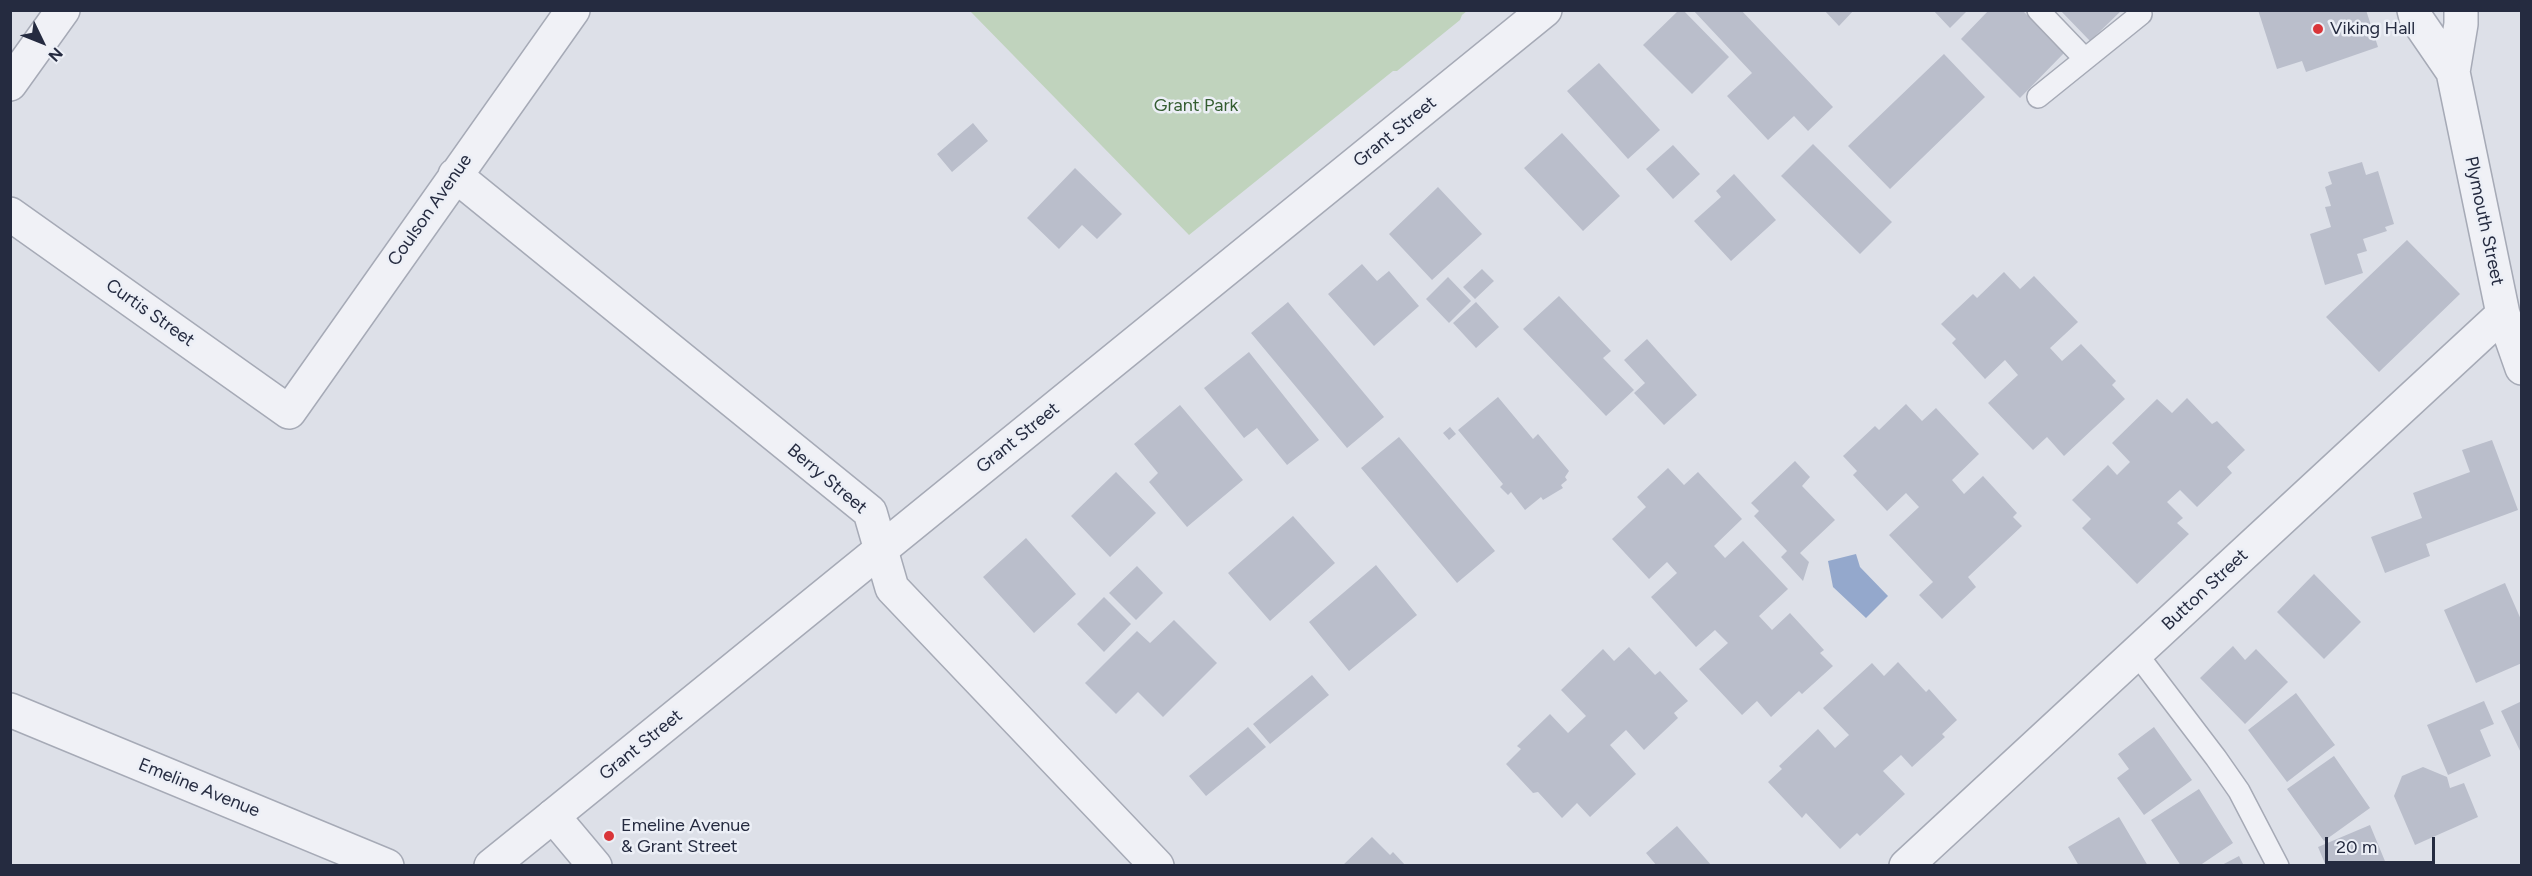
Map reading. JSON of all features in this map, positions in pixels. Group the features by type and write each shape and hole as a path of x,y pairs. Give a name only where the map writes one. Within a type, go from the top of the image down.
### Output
{"street":[{"path":"10,84 63,10"},
{"name":"Coulson Avenue","path":"289,412 573,10"},
{"name":"Grant Street","path":"490,866 1545,10"},
{"name":"Plymouth Street","path":"2414,10 2416,18 2453,72"},
{"name":"Plymouth Street","path":"2461,10 2453,72 2504,314 2522,368"},
{"name":"Berry Street","path":"455,175 870,512 892,588 1157,866"},
{"name":"Curtis Street","path":"10,214 289,412"},
{"name":"Button Street","path":"1906,866 2504,314"},
{"name":"Emeline Avenue","path":"10,710 387,866"},
{"path":"553,816 595,866"}],"lane":[{"path":"2038,10 2085,59"},
{"path":"2038,97 2141,14"},
{"path":"2136,652 2217,758 2239,791 2278,866"}],"green space":[{"name":"Grant Park","path":"970,11 1467,11 1460,20 1397,71 1393,71 1189,235"}],"water":[{"path":"1856,554 1860,567 1888,596 1866,618 1833,587 1828,561"}],"building":[{"path":"1679,10 1683,10 1729,57 1692,94 1643,45"},
{"path":"1693,10 1741,10 1833,107 1808,131 1794,116 1768,140 1727,96 1752,73"},
{"path":"1824,10 1854,10 1839,26"},
{"path":"1933,10 1968,10 1950,28"},
{"path":"1989,10 2022,10 2065,52 2020,98 1961,39"},
{"path":"2060,10 2122,10 2090,41"},
{"name":"Viking Hall","path":"2258,10 2366,10 2378,47 2306,72 2302,61 2277,69"},
{"path":"1944,54 1985,97 1890,189 1848,146"},
{"path":"1599,63 1660,130 1628,159 1567,91"},
{"path":"973,123 988,141 952,172 937,154"},
{"path":"1562,133 1620,196 1583,231 1524,168"},
{"path":"1813,144 1892,222 1860,254 1781,176"},
{"path":"1673,145 1700,174 1673,199 1646,169"},
{"path":"2362,162 2366,175 2378,171 2394,224 2385,227 2387,231 2363,239 2367,251 2357,254 2363,273 2325,285 2310,234 2331,227 2325,207 2331,206 2325,187 2332,184 2328,172"},
{"path":"1075,168 1122,214 1097,239 1082,225 1059,249 1027,218"},
{"path":"1734,174 1776,220 1731,261 1694,221 1721,197 1716,191"},
{"path":"1438,187 1482,234 1432,280 1389,234"},
{"path":"2407,240 2460,294 2379,372 2326,317"},
{"path":"1362,264 1377,281 1389,271 1419,306 1374,346 1328,294"},
{"path":"1482,269 1494,281 1475,299 1463,287"},
{"path":"2004,272 2020,289 2034,276 2078,322 2050,348 2062,361 2081,344 2116,381 2112,385 2125,399 2064,456 2047,437 2033,450 1988,403 2018,375 2005,360 1985,379 1952,343 1956,339 1941,324 1973,294 1977,298"},
{"path":"1448,277 1471,301 1449,323 1426,299"},
{"path":"1559,296 1611,351 1603,358 1634,390 1606,416 1523,329"},
{"path":"1288,302 1384,417 1347,448 1251,333"},
{"path":"1476,302 1499,327 1476,348 1453,323"},
{"path":"1647,339 1697,395 1664,425 1634,393 1645,383 1624,360"},
{"path":"1249,352 1319,440 1287,465 1257,428 1244,438 1204,388"},
{"path":"1498,397 1533,439 1538,434 1569,471 1565,477 1567,480 1561,485 1563,488 1543,500 1541,497 1525,510 1511,492 1508,495 1500,487 1503,484 1458,430"},
{"path":"2187,398 2212,424 2217,421 2245,450 2227,467 2232,473 2197,507 2180,490 2167,502 2183,518 2177,523 2189,534 2137,584 2082,528 2091,519 2072,500 2108,465 2117,475 2130,462 2112,443 2157,399 2172,413"},
{"path":"1906,404 1922,421 1936,408 1979,454 1952,480 1964,494 1983,476 2017,513 2013,517 2022,526 1968,577 1976,587 1942,619 1919,595 1933,582 1889,535 1919,507 1906,493 1887,511 1853,475 1857,471 1843,456 1875,426 1879,430"},
{"path":"1180,405 1243,480 1187,527 1149,482 1158,473 1134,444"},
{"path":"1450,427 1456,434 1449,440 1443,433"},
{"path":"1399,437 1495,551 1457,583 1361,468"},
{"path":"2492,440 2518,510 2426,544 2430,556 2385,573 2371,537 2422,518 2413,493 2470,472 2462,450"},
{"path":"1795,461 1810,477 1802,486 1835,520 1800,553 1809,562 1803,581 1781,557 1787,551 1754,516 1759,511 1751,503"},
{"path":"1668,468 1684,485 1698,472 1742,519 1714,546 1725,558 1743,541 1788,589 1759,616 1772,630 1790,613 1824,650 1820,653 1833,666 1802,694 1799,691 1771,717 1757,701 1742,715 1699,669 1728,643 1715,630 1696,647 1651,597 1677,573 1667,562 1649,579 1612,539 1646,507 1637,497"},
{"path":"1116,472 1156,513 1110,557 1071,516"},
{"path":"1293,516 1335,563 1270,621 1228,573"},
{"path":"1026,538 1076,594 1034,633 983,577"},
{"path":"1376,565 1417,615 1349,671 1309,622"},
{"path":"1137,566 1163,593 1136,620 1109,593"},
{"path":"2314,574 2361,622 2324,659 2277,612"},
{"path":"2505,583 2522,622 2522,663 2476,683 2444,610"},
{"path":"1104,597 1131,624 1104,652 1077,624"},
{"path":"1174,620 1217,663 1163,717 1138,692 1116,714 1085,683 1137,631 1150,643"},
{"path":"2233,646 2245,660 2256,649 2288,682 2245,724 2200,678"},
{"path":"1629,647 1655,675 1660,671 1688,701 1674,713 1678,718 1644,750 1626,730 1610,745 1636,774 1590,817 1577,803 1562,818 1538,792 1533,793 1506,764 1521,749 1517,746 1550,714 1568,733 1586,716 1561,690 1603,649 1614,661"},
{"path":"1898,662 1926,692 1929,689 1957,720 1942,734 1945,737 1912,767 1901,755 1883,771 1905,794 1860,836 1857,833 1840,849 1806,813 1802,818 1768,782 1782,769 1779,766 1818,729 1835,748 1849,735 1823,708 1872,663 1884,676"},
{"path":"1312,675 1329,695 1270,744 1253,724"},
{"path":"2296,693 2335,745 2287,782 2248,730"},
{"path":"2484,701 2494,724 2480,730 2491,756 2448,775 2427,725"},
{"path":"2522,701 2522,755 2501,711"},
{"path":"1248,727 1266,747 1206,796 1189,776"},
{"path":"2154,727 2192,780 2144,815 2117,778 2129,769 2118,754"},
{"path":"2334,756 2370,808 2324,841 2287,789"},
{"path":"2423,767 2447,777 2450,788 2464,783 2478,817 2415,845 2394,796 2402,776"},
{"path":"2199,789 2233,843 2199,866 2181,866 2151,820"},
{"path":"2119,817 2148,866 2079,866 2068,847"},
{"path":"2370,825 2387,866 2326,866 2318,847"},
{"path":"1677,826 1712,866 1657,866 1646,853"},
{"path":"1372,837 1390,855 1393,852 1406,866 1342,866"},
{"path":"2239,856 2244,866 2220,866"}],"place":[{"name":"Viking Hall","path":"2318,29"},
{"name":"Emeline Avenue & Grant Street","path":"609,836"}]}
